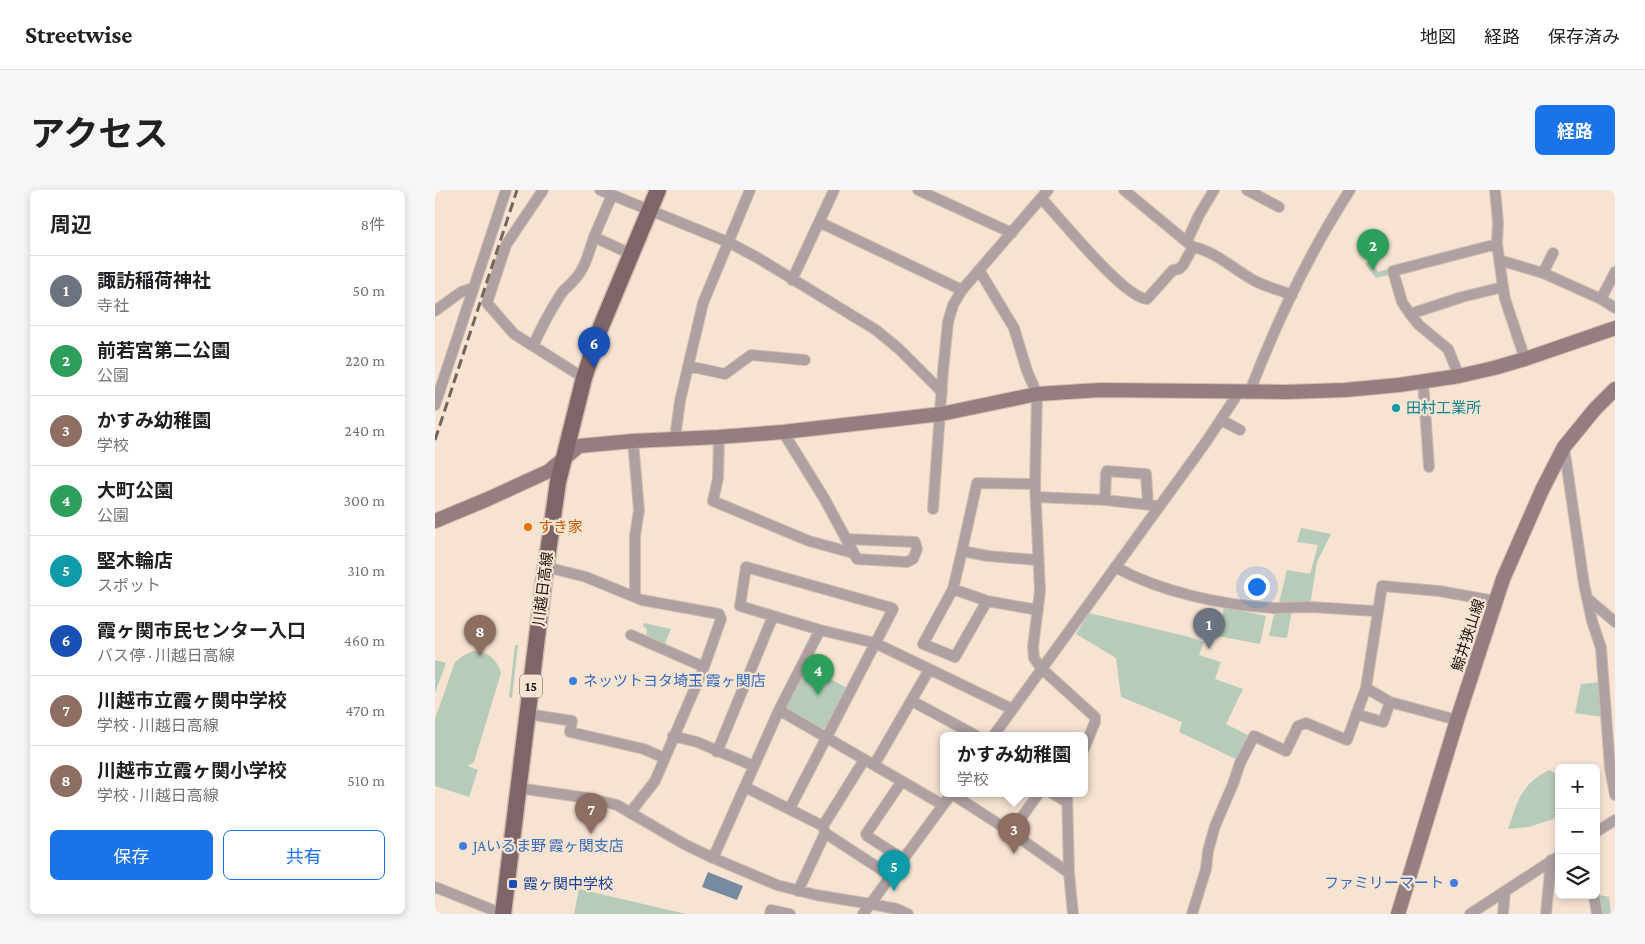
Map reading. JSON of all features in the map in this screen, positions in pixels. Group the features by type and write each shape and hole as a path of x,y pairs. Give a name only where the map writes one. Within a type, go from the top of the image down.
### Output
{"main road":[{"name":"川越日高線","path":"503,914 558,482 584,378 600,330 658,190"}],"street":[{"path":"435,403 506,190"},
{"path":"543,190 506,245 487,304 514,334 584,378"},
{"path":"600,190 727,242 758,258 876,330 899,349 942,392"},
{"path":"675,438 680,401 703,303 750,190"},
{"path":"792,280 834,190"},
{"path":"918,190 1012,233"},
{"path":"1125,190 1190,244 1256,281 1292,295"},
{"path":"933,509 948,322 953,306 962,290 1045,194 1086,250 1125,286 1142,298 1147,299 1173,270 1179,269 1183,265 1199,215 1214,190"},
{"path":"1247,190 1279,207"},
{"path":"996,732 1115,566 1153,506 1245,392 1319,240 1350,190"},
{"path":"1495,190 1498,222 1497,244 1505,299 1525,359"},
{"path":"533,346 549,313 567,285 573,282 580,273 612,195"},
{"path":"819,222 962,290"},
{"path":"594,237 631,254"},
{"path":"1459,376 1448,349 1419,325 1410,314 1403,302 1393,271 1497,244"},
{"path":"1543,273 1553,253"},
{"path":"1499,260 1543,273 1601,299 1615,308"},
{"path":"979,270 1014,328 1027,371 1037,394 1035,484 1040,591 1033,647 1034,658 1041,668 1095,717 1095,722 1088,739"},
{"path":"1601,299 1615,272"},
{"path":"1410,314 1462,297 1503,287"},
{"path":"435,311 461,292 473,288"},
{"path":"435,521 480,503 549,471 579,446 783,432 941,414 1037,394 1100,390 1286,392 1345,390 1399,385 1459,376 1525,359 1615,328"},
{"path":"689,366 725,374 751,355 805,360"},
{"path":"1423,381 1429,467"},
{"name":"鯨井狭山線","path":"1398,914 1495,601 1541,490 1564,447 1595,409 1615,389"},
{"path":"1221,420 1240,430"},
{"path":"783,432 857,559 907,562 913,559 917,549 917,543 847,539"},
{"path":"719,437 718,478 713,501 809,541 853,553"},
{"path":"633,441 639,510 635,536 635,598"},
{"path":"1564,447 1587,598 1601,648 1610,768 1615,796"},
{"path":"1105,500 1107,471 1146,474 1153,506"},
{"path":"987,601 955,658 923,644 953,590 977,483 1035,484"},
{"path":"1036,497 1105,500 1153,506"},
{"path":"962,551 988,556 1038,560"},
{"path":"1115,566 1134,577 1152,584 1215,601 1273,608 1377,611"},
{"path":"546,567 587,577 635,598 719,614 721,618 655,781 630,813"},
{"path":"790,808 875,643 893,609 746,567 740,606 820,630 875,643 1012,709"},
{"path":"1192,914 1206,868 1207,851 1215,826 1240,763 1254,736 1285,751 1298,726 1306,723 1347,740 1365,688 1382,586 1439,591 1495,601"},
{"path":"953,590 987,601 1038,610"},
{"path":"1587,598 1615,622"},
{"path":"717,752 773,616"},
{"path":"713,858 779,710 820,630"},
{"path":"631,635 703,666"},
{"path":"873,765 929,670"},
{"path":"1365,688 1390,702 1457,720"},
{"path":"911,701 969,732"},
{"path":"1356,714 1383,722 1390,702"},
{"path":"779,710 943,805"},
{"path":"528,714 572,721 571,732 644,749 664,758"},
{"path":"673,736 697,742 754,766"},
{"path":"798,891 824,829 864,760"},
{"path":"902,781 866,834 903,860"},
{"path":"745,787 790,808 824,829 891,876"},
{"path":"518,788 617,805 684,844 771,882 798,891 897,909 908,914"},
{"path":"863,914 949,797"},
{"path":"958,797 1069,873"},
{"path":"1011,832 1036,797"},
{"path":"1067,798 1069,873 1073,914"},
{"path":"1600,829 1615,820"},
{"path":"1470,914 1555,858"},
{"path":"1546,914 1555,858"},
{"path":"435,887 503,914"},
{"path":"1503,914 1505,891"},
{"path":"1595,899 1597,914"},
{"path":"770,914 771,910 790,914"}],"green space":[{"path":"1370,260 1378,272 1391,268 1392,274 1376,278 1365,264"},
{"path":"1301,528 1331,534 1317,562 1310,605 1279,603 1287,570 1310,574 1318,545 1297,542"},
{"path":"1224,607 1266,616 1260,644 1218,636"},
{"path":"1292,610 1287,638 1269,636 1275,611"},
{"path":"1089,613 1204,642 1199,655 1221,662 1215,679 1243,689 1226,724 1250,736 1238,760 1179,732 1182,722 1121,697 1116,658 1076,634"},
{"path":"644,623 671,629 664,646 646,638 647,629 643,626"},
{"path":"515,645 518,645 512,698 509,697"},
{"path":"473,651 483,652 491,657 501,673 474,762 468,766 478,770 469,797 435,786 435,719 455,662"},
{"path":"435,660 446,663 435,693"},
{"path":"806,666 847,688 827,726 822,729 787,709 786,704"},
{"path":"1602,682 1603,717 1575,713 1581,684"},
{"path":"1549,770 1555,773 1555,818 1529,827 1508,829 1521,795 1539,776"},
{"path":"579,889 686,914 574,914"},
{"path":"1600,895 1609,897 1611,914 1602,914"}],"water":[{"path":"708,872 743,886 737,900 702,887"}],"railway":[{"path":"435,440 517,190"}],"place":[{"name":"前若宮第二公園","path":"1373,270"},
{"name":"霞ヶ関市民センター入口","path":"594,368"},
{"name":"田村工業所","path":"1396,408"},
{"name":"すき家","path":"528,527"},
{"name":"諏訪稲荷神社","path":"1209,649"},
{"name":"川越市立霞ヶ関小学校","path":"480,656"},
{"name":"ネッツトヨタ埼玉 霞ヶ関店","path":"573,681"},
{"name":"大町公園","path":"818,695"},
{"name":"川越市立霞ヶ関中学校","path":"591,834"},
{"name":"JAいるま野 霞ヶ関支店","path":"463,846"},
{"name":"かすみ幼稚園","path":"1014,854"},
{"name":"ファミリーマート","path":"1454,883"},
{"name":"霞ヶ関中学校","path":"513,884"},
{"name":"堅木輪店","path":"894,891"}]}
